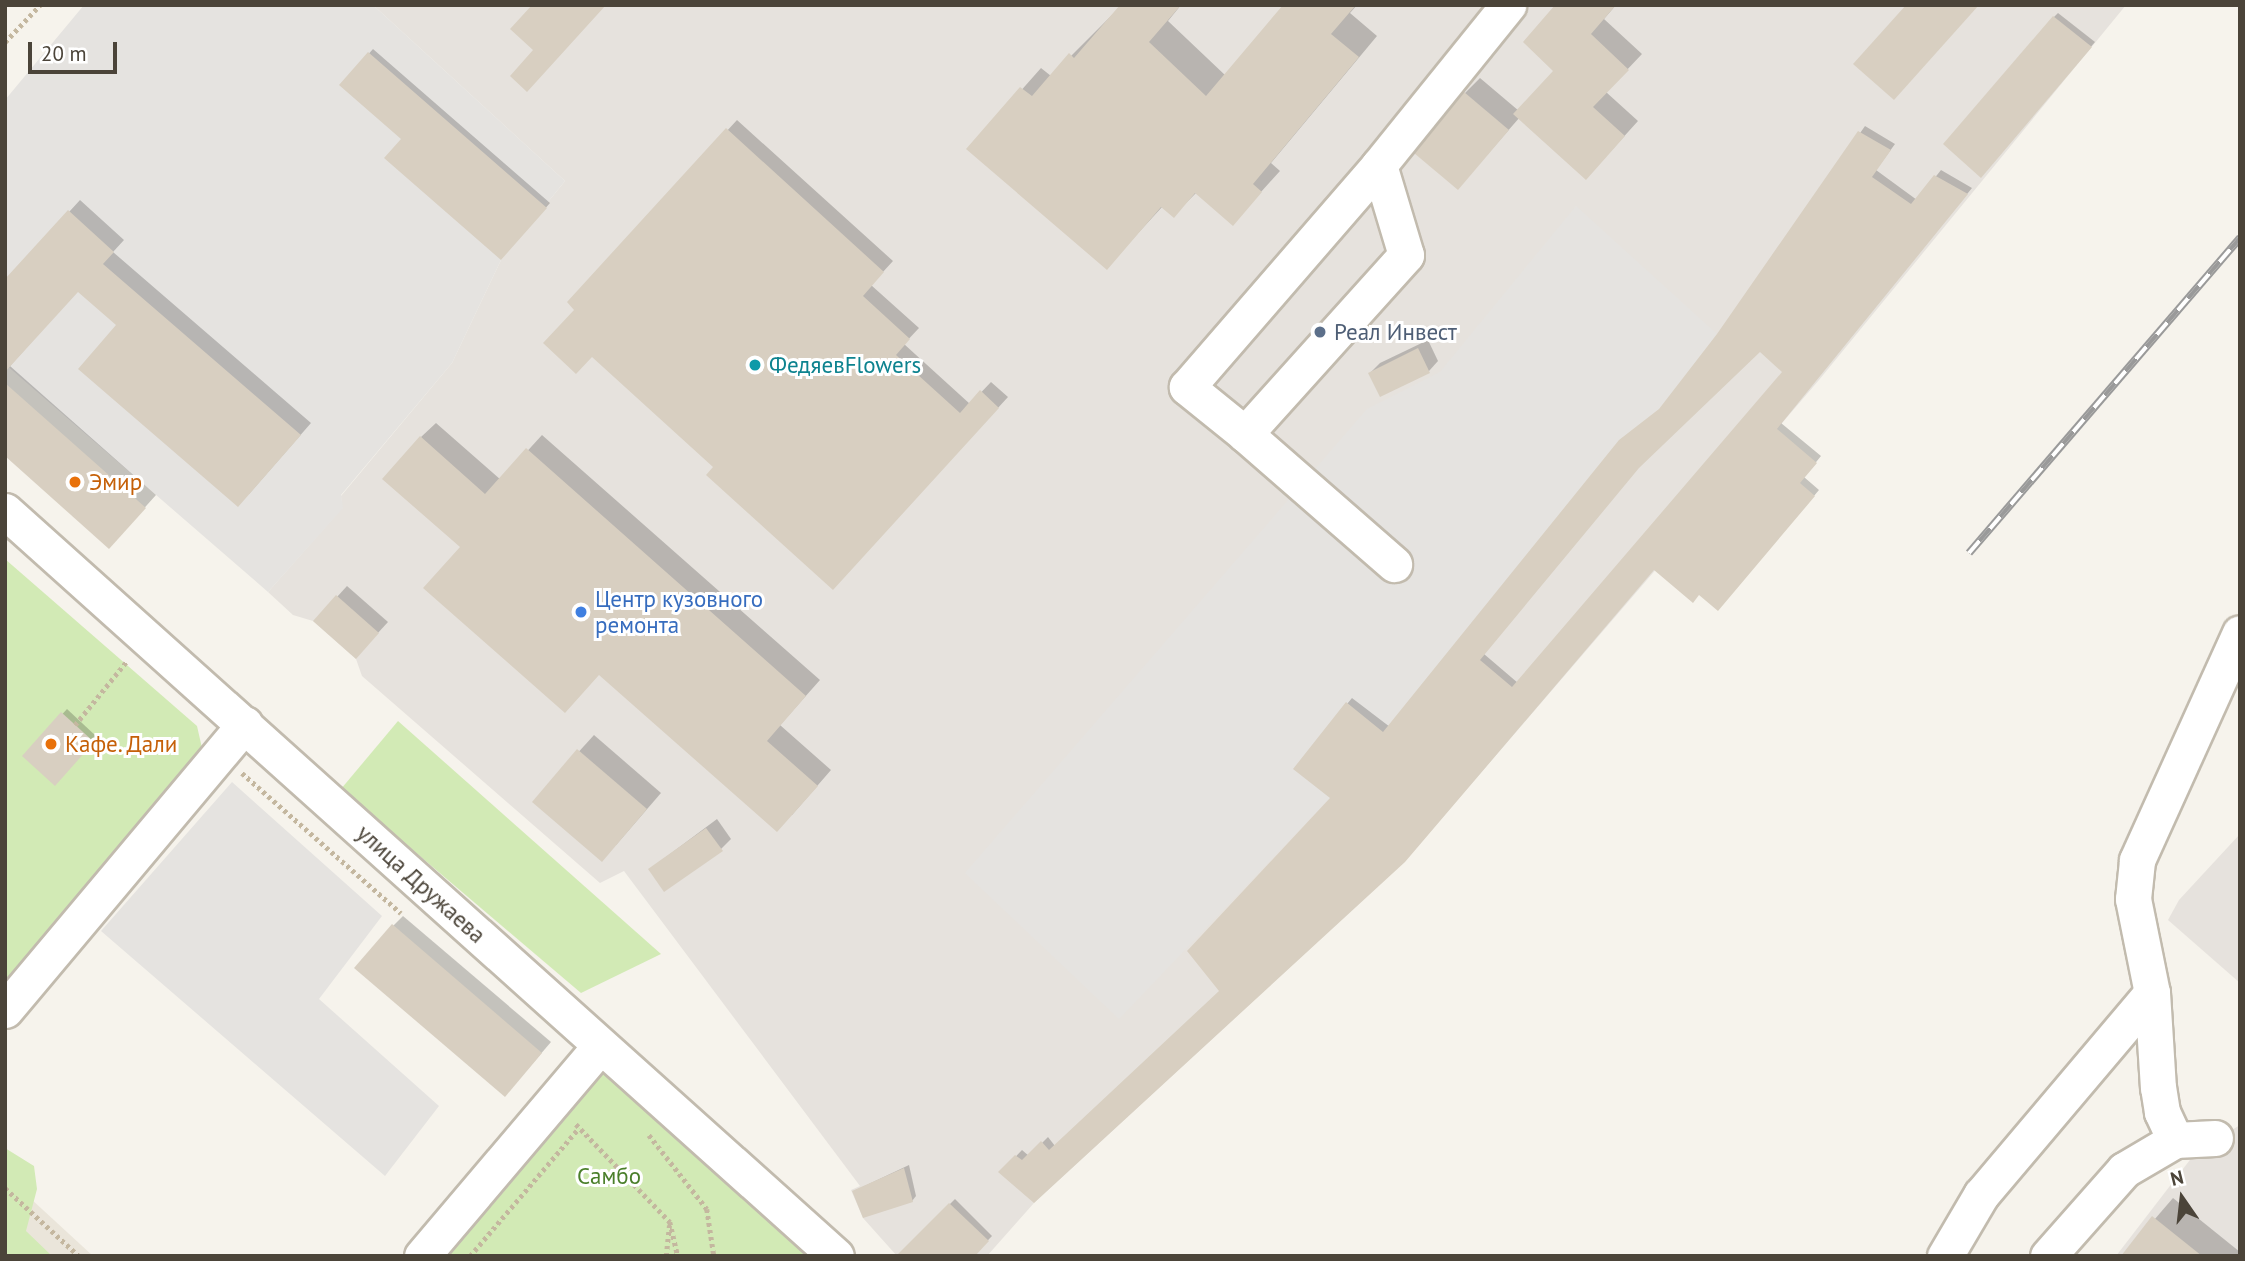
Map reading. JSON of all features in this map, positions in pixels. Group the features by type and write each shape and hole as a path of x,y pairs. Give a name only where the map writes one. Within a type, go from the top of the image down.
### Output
{"street":[{"path":"1394,564 1245,433 1187,387 1379,165 1508,5"},
{"path":"1245,433 1406,255 1379,165"},
{"name":"улица Дружаева","path":"5,512 245,724 836,1256"},
{"path":"2175,1140 2162,1112 2158,1088 2152,993 2133,899 2137,860 2240,633"},
{"path":"5,1010 245,724"},
{"path":"1945,1256 1981,1195 2152,993"},
{"path":"422,1256 600,1046"},
{"path":"2048,1256 2124,1170 2175,1140 2215,1138"}],"path":[{"path":"5,42 40,5"},
{"path":"75,725 146,637"},
{"path":"558,1095 579,1128 670,1222 678,1256"},
{"path":"470,1256 579,1128"},
{"path":"643,1128 707,1209 714,1256"},
{"path":"5,1188 79,1256"},
{"path":"666,1256 670,1222"}],"shaded area":[{"path":"84,5 373,5 565,181 501,260 452,363 341,495 343,508 268,592 5,364 5,100"},
{"path":"373,5 2126,5 1819,380 1405,861 1034,1203 987,1256 897,1256 863,1218 851,1190 860,1186 624,871 600,883 362,676 356,659 313,621 293,615 268,592 342,508 341,496 452,363 501,260 565,181"},
{"path":"1576,206 1717,334 1659,409 1619,440 1329,799 1119,1019 965,873 1367,409 1440,372"},
{"path":"232,782 382,916 319,999 439,1106 385,1176 101,931"},
{"path":"2240,834 2240,983 2168,920 2179,900"},
{"path":"2240,1125 2240,1256 2116,1256 2196,1152"},
{"path":"5,1175 93,1256 5,1256"}],"green space":[{"path":"5,559 197,726 202,748 5,987"},
{"path":"398,721 661,954 581,993 341,789"},
{"name":"Самбо","path":"599,1061 815,1256 438,1256"},
{"path":"5,1148 34,1166 37,1189 26,1231 52,1256 5,1256"}],"building":[{"path":"532,5 606,5 527,92 510,76 533,50 510,29"},
{"path":"1120,5 1181,5 1149,42 1206,96 1283,5 1356,5 1331,34 1359,57 1253,184 1262,192 1233,226 1195,193 1174,218 1161,207 1107,270 966,149 1020,87 1032,96 1069,53 1074,58"},
{"path":"1555,5 1616,5 1591,34 1629,70 1593,107 1625,136 1586,180 1513,114 1553,71 1523,42"},
{"path":"1906,5 1979,5 1894,100 1853,64"},
{"path":"2053,16 2092,47 1981,178 1943,144"},
{"path":"368,52 547,208 501,260 384,158 401,139 339,85"},
{"path":"1464,92 1509,130 1458,190 1414,153"},
{"name":"ФедяевFlowers","path":"726,128 884,272 863,296 910,339 896,355 960,413 980,390 999,408 833,590 706,475 713,467 592,357 576,374 543,343 574,310 567,302"},
{"path":"1858,131 1891,150 1872,177 1911,204 1934,175 1968,194 1777,429 1817,463 1800,483 1815,496 1718,611 1699,595 1693,603 1654,570 1405,862 1034,1203 998,1172 1015,1155 1022,1160 1041,1141 1049,1150 1219,991 1187,951 1330,798 1293,769 1346,702 1383,732 1619,440 1659,409 1717,334","holes":["1760,352 1782,372 1512,687 1480,660 1639,468"]},
{"path":"68,210 114,252 103,264 301,435 238,507 78,369 116,325 78,292 5,372 5,279"},
{"path":"1418,348 1430,373 1380,397 1368,373"},
{"name":"Эмир","path":"5,383 146,508 109,549 5,456"},
{"name":"Центр кузовного ремонта","path":"420,436 485,494 526,448 806,696 767,741 818,786 777,832 599,675 565,713 423,588 460,547 382,479"},
{"path":"336,595 379,633 356,659 313,621"},
{"path":"61,712 94,742 55,786 22,756"},
{"path":"577,749 647,809 602,862 532,802"},
{"path":"706,828 723,851 664,892 648,869"},
{"path":"392,924 542,1053 505,1097 354,968"},
{"path":"904,1168 913,1202 863,1218 852,1191"},
{"path":"949,1203 989,1241 975,1256 896,1256"},
{"path":"2152,1216 2202,1256 2121,1256"}],"railway":[{"path":"1969,553 2240,238"}],"place":[{"name":"Реал Инвест","path":"1320,332"},
{"name":"ФедяевFlowers","path":"755,365"},
{"name":"Эмир","path":"75,482"},
{"name":"Центр кузовного ремонта","path":"581,612"},
{"name":"Кафе. Дали","path":"51,744"}]}
